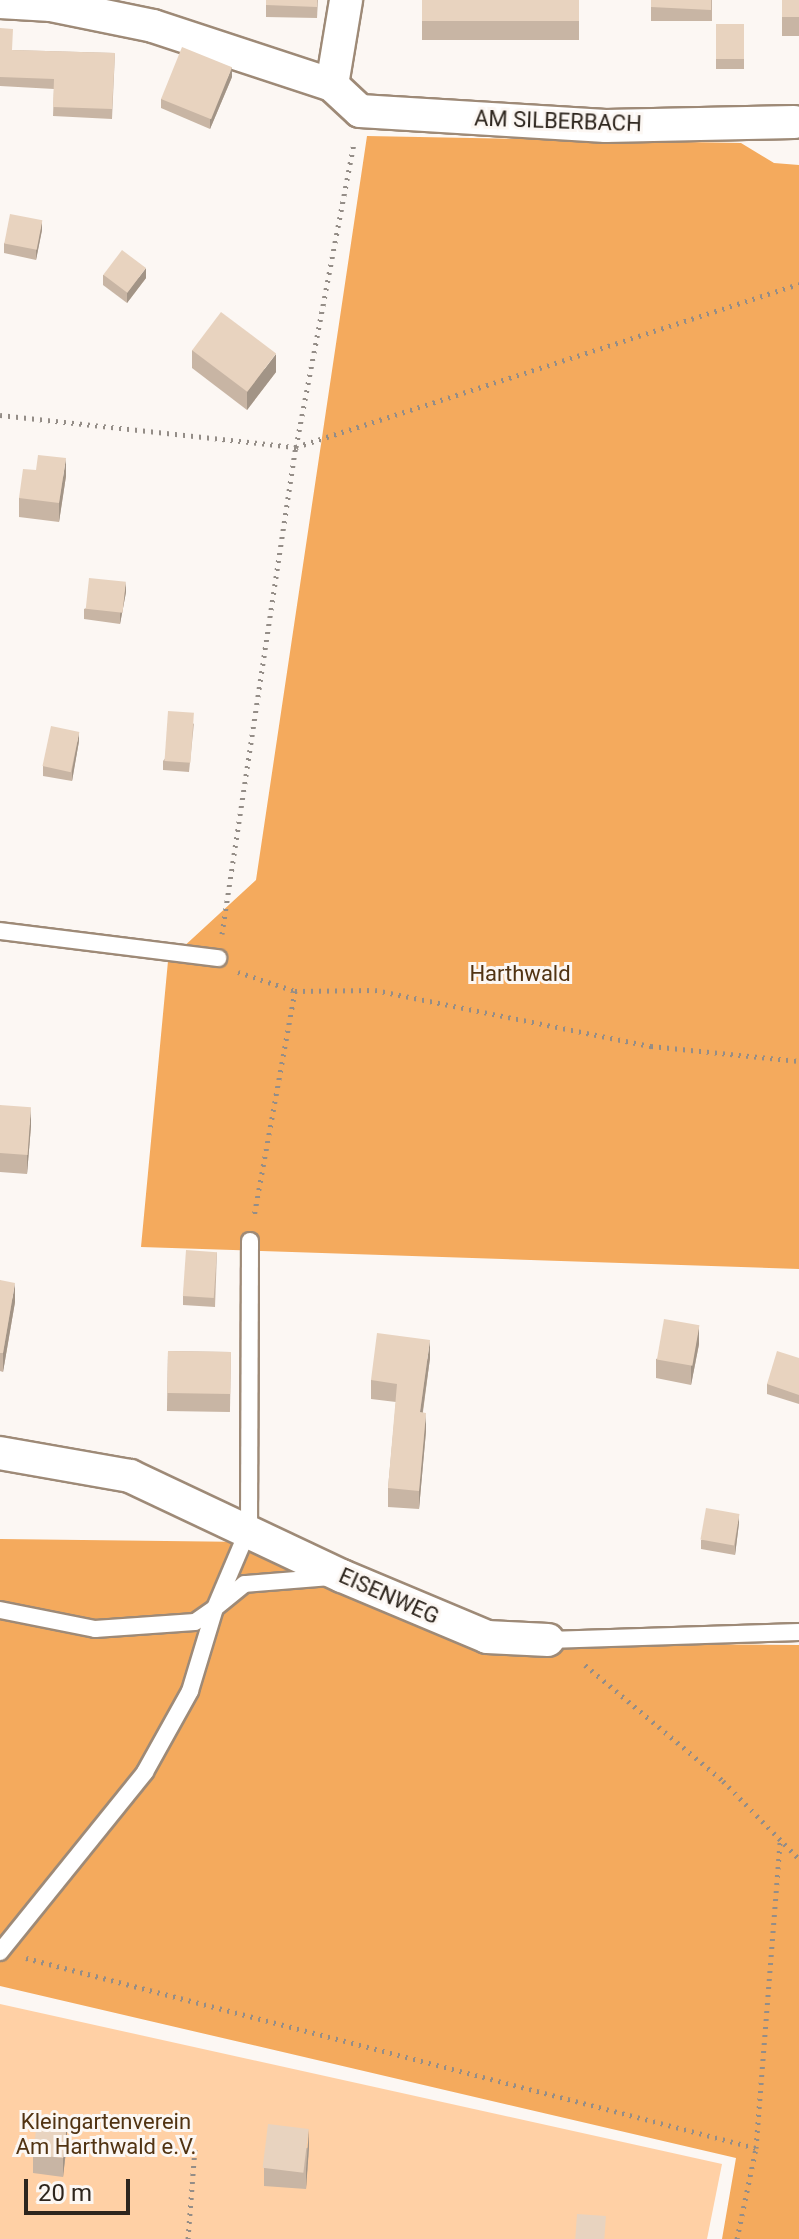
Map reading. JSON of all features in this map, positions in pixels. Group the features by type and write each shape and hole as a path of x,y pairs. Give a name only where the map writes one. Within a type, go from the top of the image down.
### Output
{"street":[{"path":"332,85 346,0"},
{"path":"0,2 51,5 153,26 332,85 360,111"},
{"name":"AM SILBERBACH","path":"360,111 606,126 794,122"},
{"name":"EISENWEG","path":"0,1453 130,1476 249,1528 342,1576 487,1637 548,1640"}],"lane":[{"path":"0,931 218,958"},
{"path":"1,1952 145,1772 190,1691 215,1608 249,1528 250,1241"},
{"path":"0,1610 95,1629 195,1622 245,1584 342,1576"},
{"name":"EISENWEG","path":"548,1640 799,1632"}],"path":[{"path":"360,111 296,447 218,958 226,968 295,991 375,990 651,1046 799,1061"},
{"path":"0,415 296,447 799,284"},
{"path":"250,1241 295,991"},
{"path":"548,1640 642,1709 799,1859"},
{"path":"737,2239 756,2148 780,1840"},
{"path":"1,1952 756,2148"},
{"path":"188,2239 195,2148"}],"green space":[{"name":"Harthwald","path":"367,136 741,143 774,163 799,165 799,1269 141,1247 168,961 256,880"},
{"path":"0,1539 248,1542 493,1642 799,1645 799,2239 722,2239 736,2158 0,1986"},
{"name":"Kleingartenverein Am Harthwald e.V.","path":"0,2004 722,2164 707,2239 0,2239"}],"building":[{"path":"266,0 317,0 317,7 266,5"},
{"path":"422,0 579,0 579,21 422,21"},
{"path":"651,0 711,0 711,10 651,7"},
{"path":"782,0 799,0 799,17 782,17"},
{"path":"716,24 744,24 744,59 716,59"},
{"path":"0,28 13,29 12,50 115,53 112,109 53,107 54,79 0,77"},
{"path":"182,47 232,67 211,119 161,99"},
{"path":"10,214 42,220 37,250 4,243"},
{"path":"122,250 146,268 127,293 103,275"},
{"path":"221,312 276,354 247,392 192,350"},
{"path":"38,455 66,458 59,503 19,498 23,469 36,470"},
{"path":"89,578 126,582 123,613 86,609"},
{"path":"168,711 194,713 190,763 165,761"},
{"path":"51,726 79,732 71,772 42,766"},
{"path":"0,1105 31,1107 28,1155 0,1153"},
{"path":"186,1250 217,1252 214,1298 183,1296"},
{"path":"0,1280 15,1283 3,1353 0,1353"},
{"path":"664,1319 699,1325 692,1366 657,1359"},
{"path":"377,1333 430,1340 420,1412 426,1413 419,1491 388,1488 397,1384 371,1380"},
{"path":"168,1351 231,1352 230,1394 167,1393"},
{"path":"777,1351 799,1358 799,1395 767,1384"},
{"path":"706,1508 739,1514 734,1545 700,1540"},
{"path":"37,2120 67,2123 63,2158 33,2155"},
{"path":"268,2124 309,2129 303,2173 263,2168"},
{"path":"577,2214 606,2216 604,2239 575,2239"}]}
